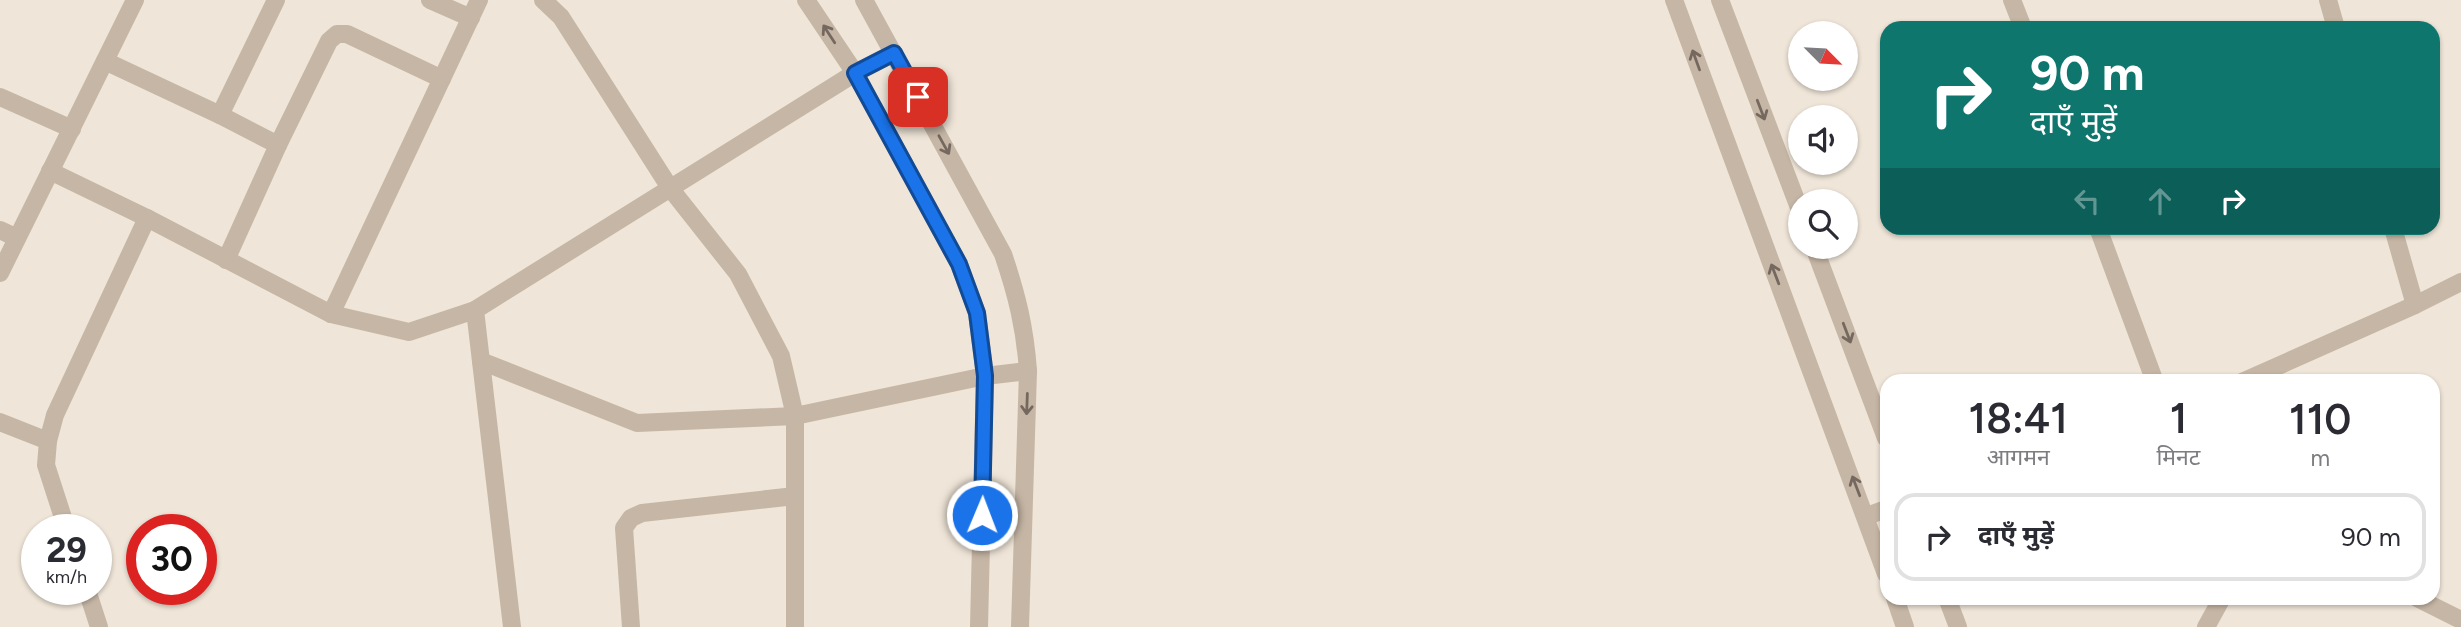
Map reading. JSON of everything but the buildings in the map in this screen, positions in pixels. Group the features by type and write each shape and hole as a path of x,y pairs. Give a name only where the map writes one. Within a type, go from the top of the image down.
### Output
{"street":[{"path":"0,273 135,0"},
{"path":"220,115 276,0"},
{"path":"430,0 471,18"},
{"path":"331,314 479,0"},
{"path":"543,0 561,17 670,188 738,274 781,356 795,416 795,627"},
{"path":"806,0 855,73 959,264 977,313 985,376 979,627"},
{"path":"864,0 1003,254 1025,332 1028,371 1020,627"},
{"path":"1674,0 1721,133 1880,556"},
{"path":"1720,0 1792,189"},
{"path":"2012,0 2020,21"},
{"path":"2328,0 2334,21"},
{"path":"226,260 329,41 337,34 347,34 442,79"},
{"path":"50,171 147,218 331,314 409,332 475,310 855,73 894,53"},
{"path":"105,61 278,145"},
{"path":"0,97 72,129"},
{"path":"62,514 46,465 48,441 55,415 147,218"},
{"path":"0,230 17,238"},
{"path":"2101,235 2152,374"},
{"path":"2395,235 2415,305"},
{"path":"1819,259 1880,422"},
{"path":"2260,374 2461,282"},
{"path":"475,310 512,627"},
{"path":"481,361 637,423 795,416 985,376 1028,371"},
{"path":"0,422 48,441"},
{"path":"631,627 624,528 631,518 642,513 795,496"},
{"path":"1867,516 1880,511"},
{"path":"92,605 99,627"},
{"path":"1897,605 1905,627"},
{"path":"1950,605 1958,627"},
{"path":"2206,627 2218,605"},
{"path":"2431,605 2461,620"}],"route":[{"path":"918,97 894,53 855,73 959,264 977,313 985,376 982,515"}]}
